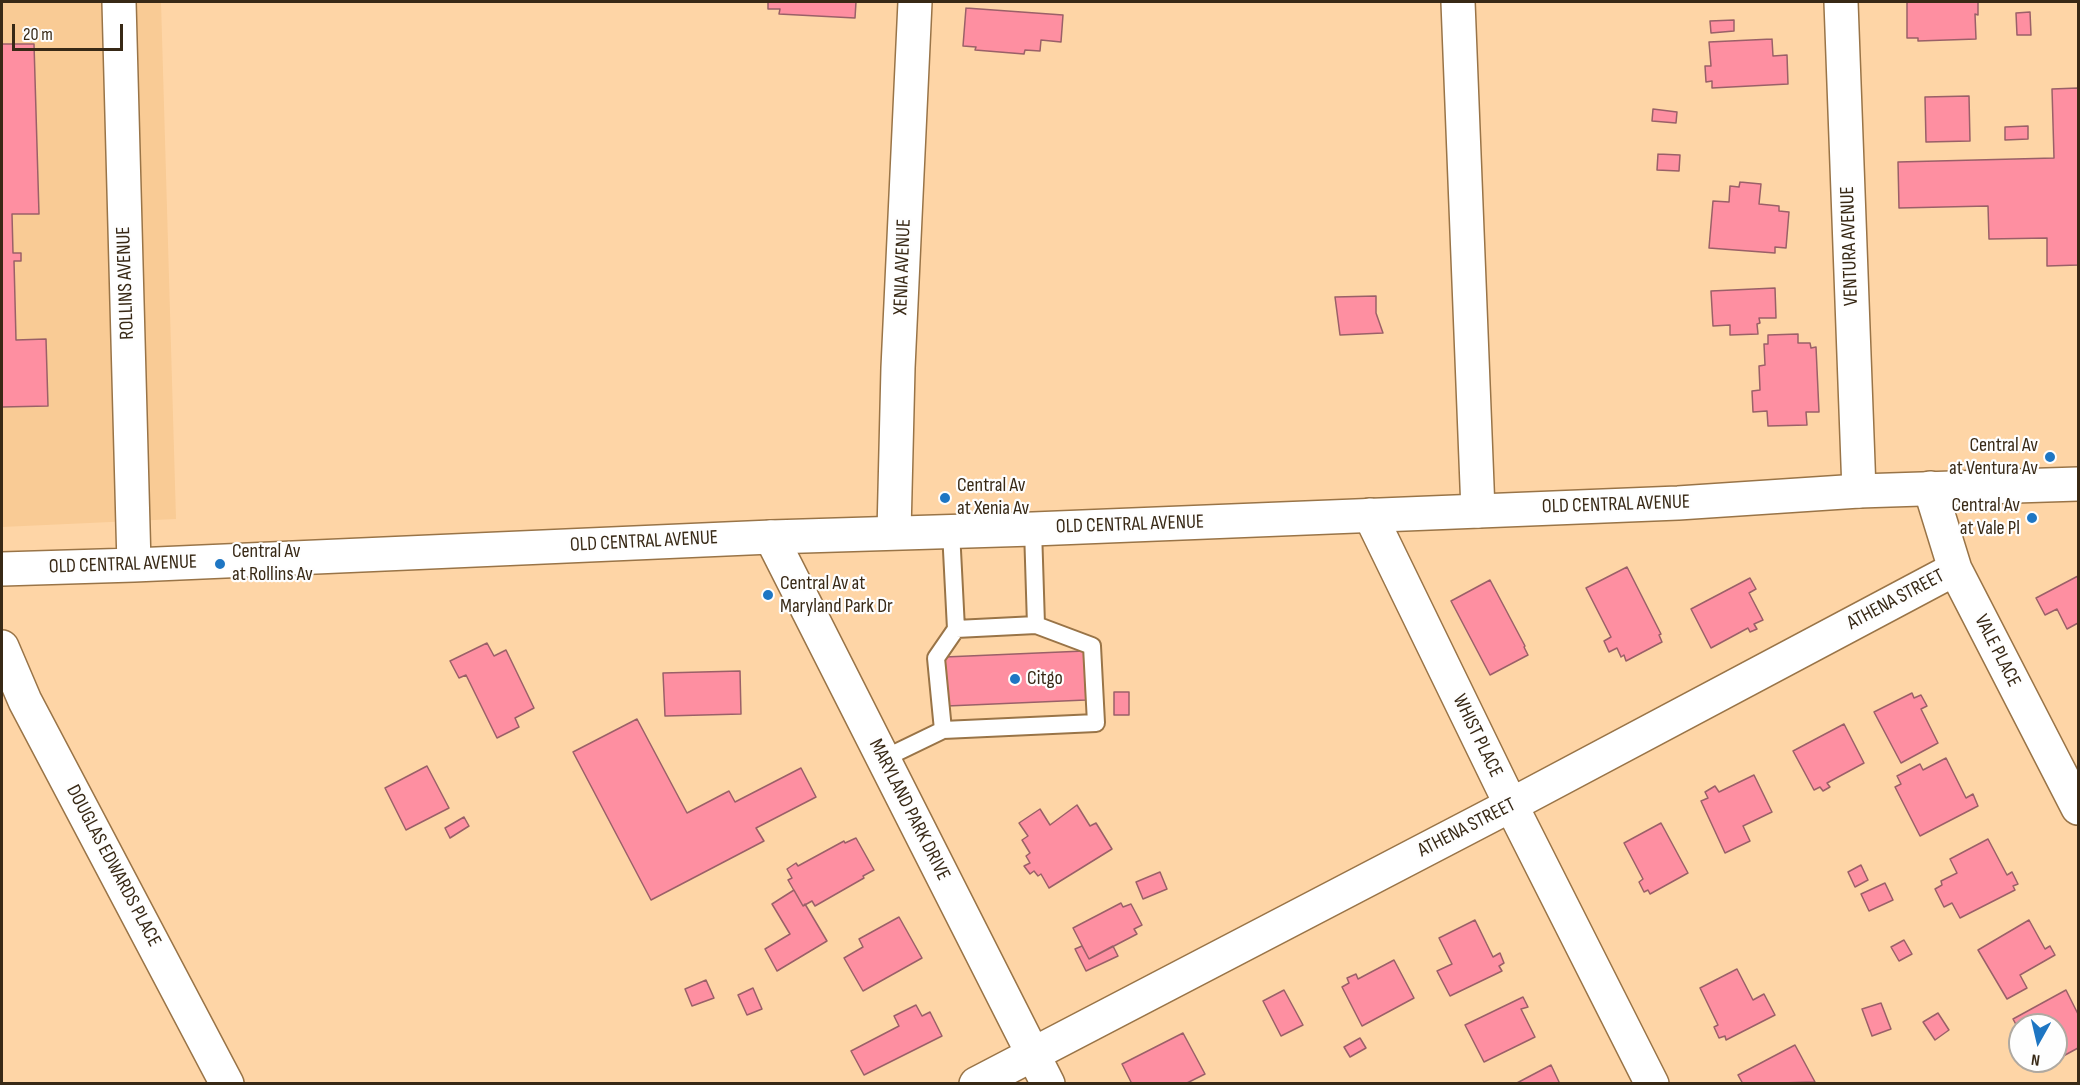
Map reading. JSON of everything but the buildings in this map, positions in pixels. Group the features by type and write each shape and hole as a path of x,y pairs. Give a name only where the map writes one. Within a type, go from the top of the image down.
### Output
{"street":[{"name":"ROLLINS AVENUE","path":"119,2 134,565"},
{"name":"XENIA AVENUE","path":"894,532 898,368 915,2"},
{"path":"1458,2 1478,511"},
{"name":"VENTURA AVENUE","path":"1841,2 1859,491"},
{"name":"OLD CENTRAL AVENUE","path":"2,569 894,532 1033,529 1678,503 1859,491 2079,484"},
{"name":"VALE PLACE","path":"1930,488 1955,569 2079,808"},
{"name":"WHIST PLACE","path":"1371,515 1511,805 1652,1083"},
{"name":"MARYLAND PARK DRIVE","path":"771,537 1048,1083"},
{"name":"ATHENA STREET","path":"976,1083 1511,805 1955,569"},
{"name":"DOUGLAS EDWARDS PLACE","path":"2,647 13,707 227,1083"}],"lane":[{"path":"1033,529 1036,625"},
{"path":"944,730 936,658 956,628 951,531"},
{"path":"883,759 944,730 1096,723 1092,646 1036,625 956,628"}],"shaded area":[{"path":"2,2 161,2 176,519 2,527"}],"place":[{"name":"Central Av at Ventura Av","path":"2050,457"},
{"name":"Central Av at Xenia Av","path":"945,498"},
{"name":"Central Av at Vale Pl","path":"2032,518"},
{"name":"Central Av at Rollins Av","path":"220,564"},
{"name":"Central Av at Maryland Park Dr","path":"768,595"},
{"name":"Citgo","path":"1015,679"}]}
